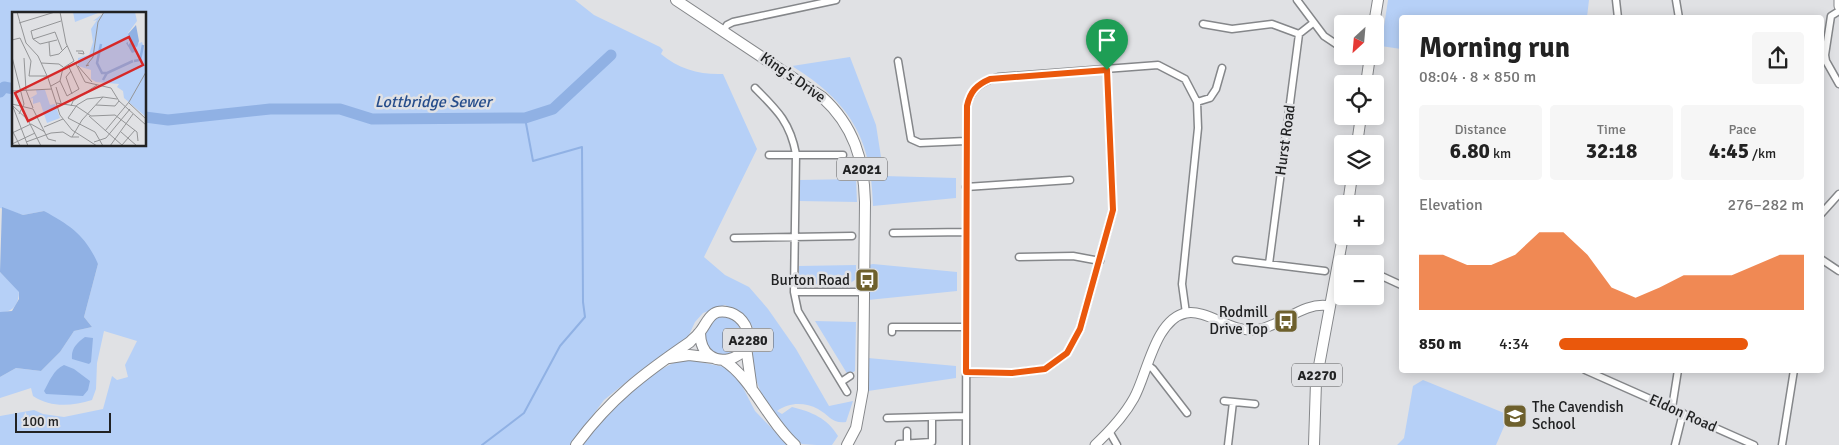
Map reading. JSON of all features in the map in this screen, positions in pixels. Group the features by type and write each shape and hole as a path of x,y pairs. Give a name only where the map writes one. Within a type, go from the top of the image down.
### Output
{"main road":[{"name":"King's Drive","path":"676,0 815,91 836,110 849,128 858,149 864,179 865,292 863,390 856,428 857,445"},
{"path":"1376,15 1378,0"},
{"name":"A2270","path":"1314,445 1316,382 1334,287"},
{"name":"A2280","path":"752,392 746,346 748,338 744,323 731,313 715,314 702,325 700,333 703,348 736,368 752,392 766,413 795,445"},
{"name":"A2280","path":"576,445 596,418 615,398 700,333"},
{"name":"A2280","path":"669,358 689,355 719,359 736,357 746,346"},
{"name":"King's Drive","path":"847,445 856,428"}],"street":[{"path":"724,30 733,22 836,0"},
{"path":"1616,0 1618,15"},
{"path":"1676,0 1678,15"},
{"path":"1839,0 1839,6"},
{"path":"1300,1 1313,23 1324,36 1334,43"},
{"path":"1839,12 1831,16 1825,55 1826,61 1839,84"},
{"path":"1203,24 1232,29 1275,25 1300,34 1313,23"},
{"name":"Hurst Road","path":"1269,264 1300,34"},
{"path":"898,61 911,139 920,143 966,141"},
{"path":"966,445 967,106 969,96 982,83 999,78 1158,65 1185,79 1197,102 1198,128 1182,284 1186,313"},
{"path":"1197,102 1210,98 1216,89 1222,68"},
{"path":"966,372 1012,373 1045,369 1067,353 1080,329 1113,210 1107,70"},
{"path":"755,88 782,114 792,135 796,154 794,292 798,311 847,392"},
{"path":"769,155 843,154"},
{"path":"966,187 1070,180"},
{"path":"1824,211 1839,194"},
{"path":"893,233 966,232"},
{"path":"734,238 852,236"},
{"path":"1019,257 1074,256 1100,261"},
{"path":"1236,260 1325,271"},
{"path":"1824,260 1839,271"},
{"path":"1384,277 1399,284"},
{"path":"794,292 865,292"},
{"path":"1095,445 1109,431 1134,398 1164,329 1178,317 1186,313 1250,331 1269,327 1315,304 1330,306"},
{"path":"892,332 892,327 966,327"},
{"path":"1148,365 1187,413"},
{"name":"Eldon Road","path":"1592,373 1754,445"},
{"path":"1672,408 1678,373"},
{"path":"1782,445 1794,373"},
{"path":"842,382 850,376"},
{"path":"1224,401 1255,404"},
{"path":"1228,445 1233,402"},
{"path":"1675,445 1683,413"},
{"path":"887,418 965,416"},
{"path":"899,444 934,443 932,417"},
{"path":"907,431 907,443"},
{"path":"1109,431 1117,445"}],"shaded area":[{"path":"0,0 575,0 594,15 660,47 663,50 661,54 675,64 698,72 723,74 757,149 704,257 725,275 749,287 768,309 796,349 829,406 853,401 846,422 837,422 818,409 808,405 797,404 777,411 782,414 792,407 806,411 824,420 838,436 832,445 802,444 793,438 776,420 758,385 753,364 753,333 750,322 737,311 725,305 703,313 695,322 688,337 640,371 604,400 571,445 0,445 0,416 34,410 43,414 64,417 103,409 112,376 117,380 128,377 125,365 137,341 104,331 97,363 96,389 92,400 69,405 47,403 33,396 31,388 0,398 0,377 16,368 41,371 60,352 74,331 92,327 84,317 98,264 44,211 23,215 0,208"},
{"path":"1388,0 1589,0 1587,15 1399,15 1399,49 1384,46 1384,26"},
{"path":"850,57 876,125 884,176 956,178 956,198 873,206 872,182 868,161 854,124 843,108 829,94 792,66"},
{"path":"856,179 857,202 799,201 799,180"},
{"path":"2,207 23,215 44,211 53,216 76,232 88,246 98,264 84,317 92,327 74,331 60,352 41,371 16,368 0,377 0,312 12,311 19,299 19,292 0,272"},
{"path":"856,265 856,279 849,284 799,284 799,266"},
{"path":"868,265 957,272 957,291 868,300"},
{"path":"0,272 19,291 18,300 14,307 5,312 0,312"},
{"path":"723,317 737,322 742,336 737,350 723,355 709,350 704,336 709,322"},
{"path":"815,321 856,322 855,371 848,375"},
{"path":"85,337 93,338 91,362 89,364 72,359 72,352 75,346"},
{"path":"868,358 956,366 956,378 868,391"},
{"path":"678,361 694,361 725,367 737,376 755,411 788,445 581,445 613,408 637,386 663,368"},
{"path":"64,365 74,369 90,381 88,390 83,396 46,394 44,391 55,373"},
{"path":"1423,380 1509,415 1496,445 1397,445 1404,438 1413,386"}],"waterway":[{"name":"Lottbridge Sewer","path":"146,117 168,120 270,109 340,109 372,119 525,118 553,109 611,55"},
{"name":"Lottbridge Sewer","path":"0,85 4,87"},
{"name":"Lottbridge Sewer","path":"0,92 4,87 12,89"},
{"path":"482,445 524,413 560,346 585,317 583,302 582,147 533,161 525,118"}],"place":[{"name":"Burton Road","path":"867,280"},
{"name":"Rodmill Drive Top","path":"1286,321"},
{"name":"The Cavendish School","path":"1515,416"}],"route":[{"path":"1107,70 1113,210 1080,329 1067,353 1045,369 1012,373 966,372 966,187 967,106 969,96 974,88 990,79 1107,70"}]}
